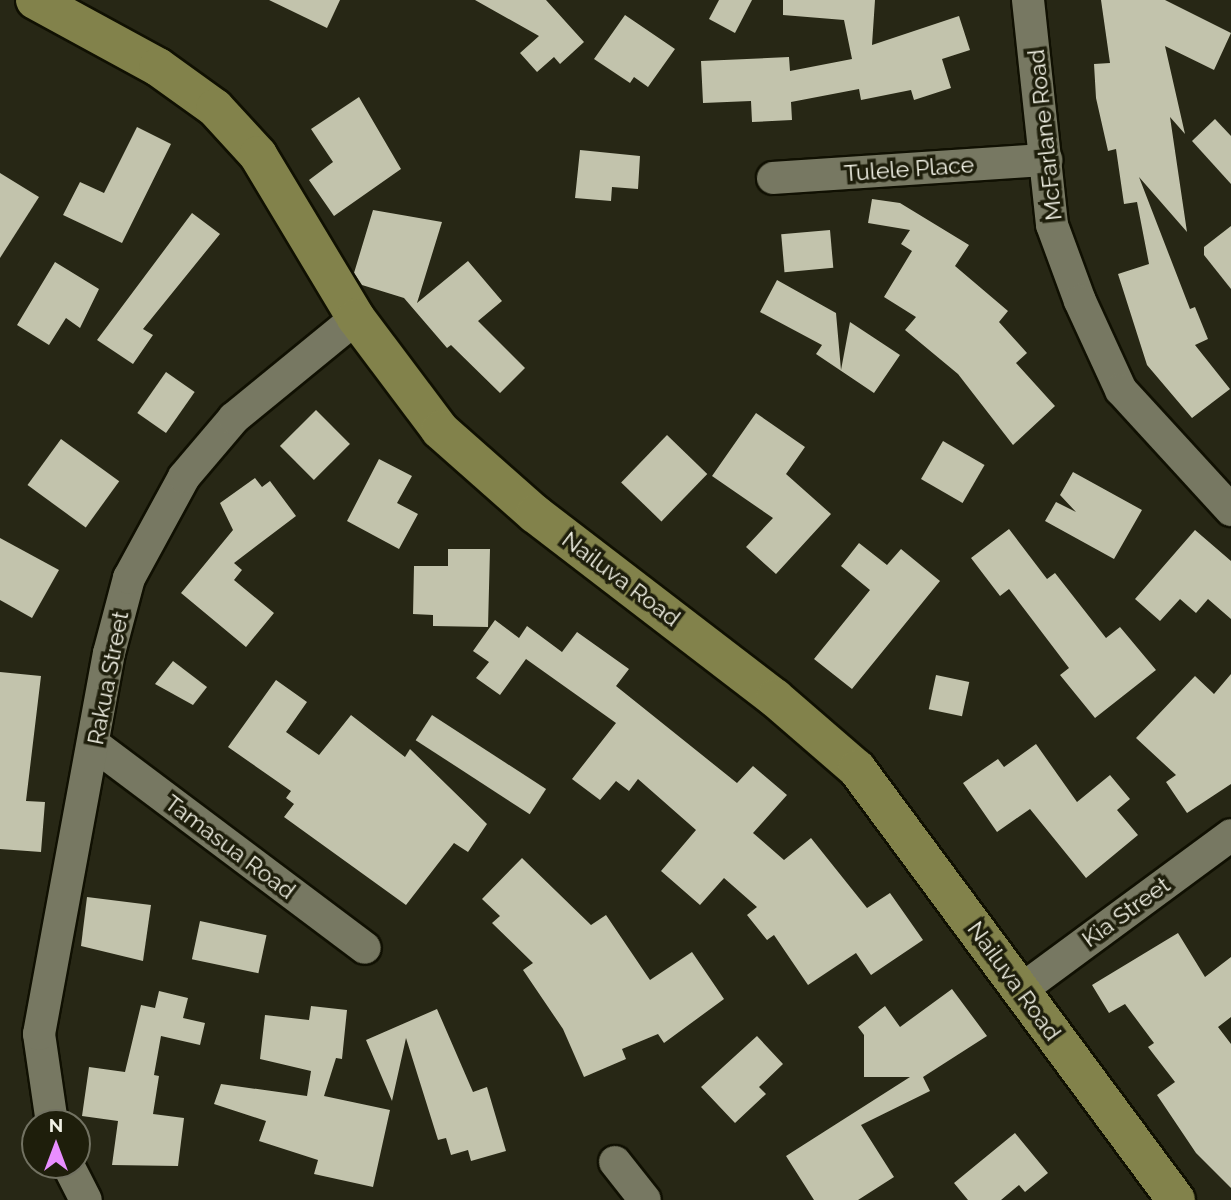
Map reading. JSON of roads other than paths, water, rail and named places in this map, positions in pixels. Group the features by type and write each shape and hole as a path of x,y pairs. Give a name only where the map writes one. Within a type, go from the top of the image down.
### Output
{"main road":[{"name":"Nailuva Road","path":"35,0 158,67 215,108 258,155 356,318 440,430 535,514 765,690 857,769 1176,1200"}],"street":[{"name":"McFarlane Road","path":"1028,0 1052,225 1122,390 1231,510"},
{"name":"Tulele Place","path":"773,178 1046,160"},
{"name":"Rakua Street","path":"50,1109 38,1034 96,746 112,640 129,578 157,518 234,418 356,318"},
{"name":"Tamasua Road","path":"96,746 365,948"},
{"name":"Kia Street","path":"1021,990 1231,835"},
{"path":"615,1162 645,1200"},
{"path":"75,1179 86,1200"}]}
